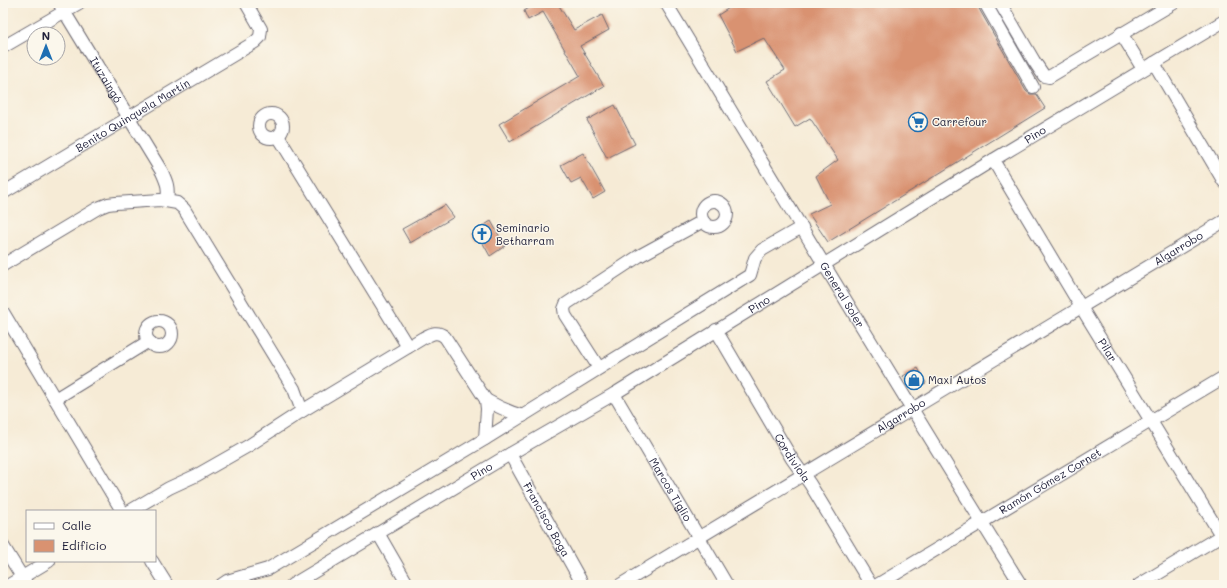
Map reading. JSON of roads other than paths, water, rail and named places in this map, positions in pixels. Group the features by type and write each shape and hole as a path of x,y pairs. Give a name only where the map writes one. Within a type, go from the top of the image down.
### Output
{"street":[{"path":"3,48 62,8 79,3"},
{"name":"Benito Quinquela Martín","path":"3,193 255,42 260,37 261,29 246,3"},
{"name":"General Soler","path":"666,3 912,410 1021,585"},
{"path":"985,3 1033,87"},
{"path":"1000,3 1034,61 1044,76 1049,77 1174,3"},
{"name":"Ituzaingó","path":"62,8 167,182 167,200"},
{"name":"Pino","path":"292,585 510,454 614,394 993,160 1224,21"},
{"path":"1121,33 1143,69"},
{"path":"1154,63 1224,182"},
{"path":"278,136 408,347"},
{"name":"Pilar","path":"993,160 1081,307 1223,537"},
{"path":"3,265 98,208 108,204 167,200 177,203 184,209 294,389 302,411"},
{"path":"599,368 565,314 564,309 566,304 639,256 703,221"},
{"name":"Algarrobo","path":"620,585 1224,221"},
{"path":"221,585 237,578 268,569 523,416 750,275 755,258 762,250 802,227"},
{"path":"3,312 121,510"},
{"name":"Cordiviola","path":"716,330 802,474 810,484 871,585"},
{"path":"132,510 169,488 197,475 248,446 302,411 423,338 435,333 442,334 445,337 486,400 495,406 523,416"},
{"path":"55,399 149,341"},
{"name":"Ramón Gómez Cornet","path":"877,585 1224,377"},
{"name":"Marcos Tiglio","path":"614,394 727,585"},
{"path":"485,439 487,409 486,400"},
{"name":"Francisco Boga","path":"510,454 583,585"},
{"path":"378,534 408,585"},
{"path":"1139,585 1223,537"},
{"path":"3,546 25,581"},
{"path":"9,585 25,581 47,562"},
{"path":"153,562 167,585"}],"place":[{"name":"Carrefour","path":"918,122"},
{"name":"Seminario Betharram","path":"482,234"},
{"name":"Maxi Autos","path":"914,380"}]}
